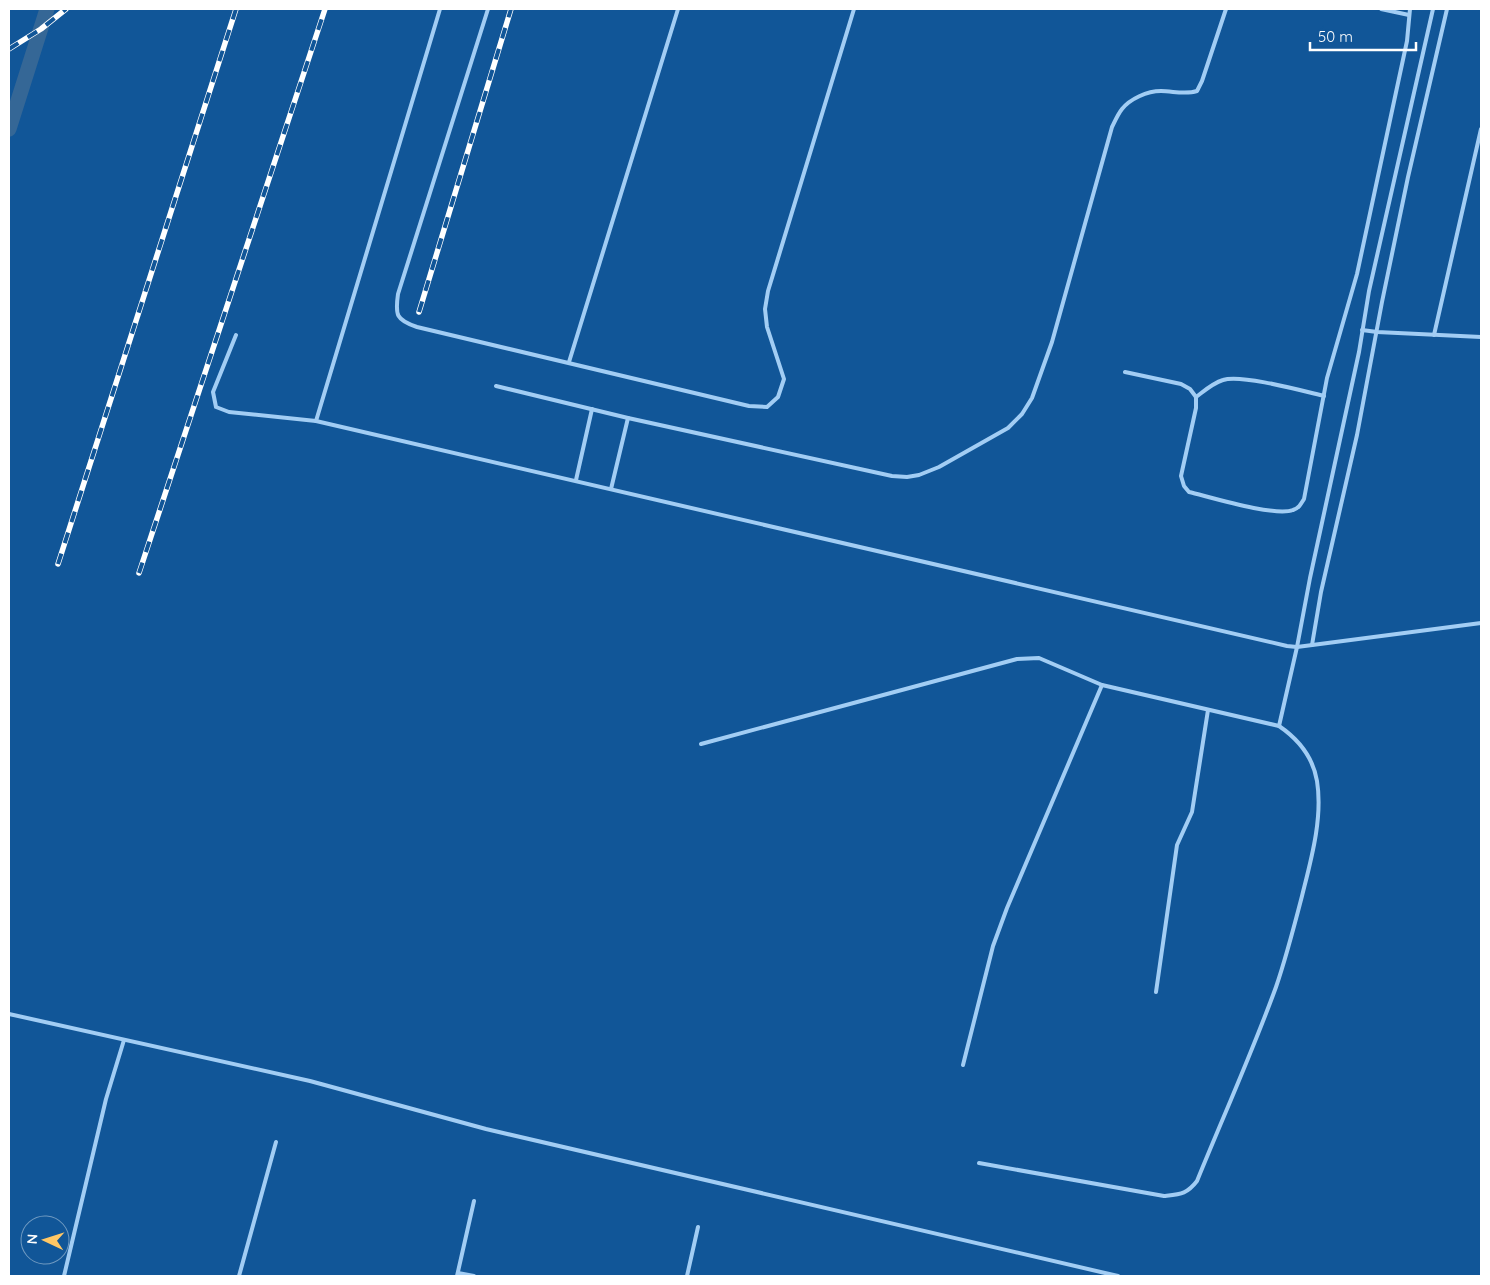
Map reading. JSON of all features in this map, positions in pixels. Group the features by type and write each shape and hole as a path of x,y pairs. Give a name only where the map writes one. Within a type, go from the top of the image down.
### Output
{"lane":[{"path":"316,421 440,9"},
{"path":"488,9 398,294 396,307 398,317 405,323 417,327 749,406 767,408 778,397 784,379 767,327 765,309 768,291 854,9"},
{"path":"569,362 678,9"},
{"path":"496,386 628,418 892,476 907,478 940,467 1008,428 1022,414 1032,398 1046,361 1112,127 1121,110 1132,100 1145,94 1158,91 1189,93 1196,90 1202,81 1226,9"},
{"path":"1381,9 1409,15"},
{"path":"1125,372 1181,384 1190,389 1196,397 1196,408 1181,476 1184,486 1189,492 1264,510 1292,511 1300,506 1304,499 1327,378 1357,274 1407,42 1410,9"},
{"path":"1279,726 1297,647 1369,291 1433,9"},
{"path":"1312,645 1321,592 1357,435 1406,186 1447,9"},
{"path":"1434,335 1481,129"},
{"path":"1475,161 1481,162"},
{"path":"1362,330 1481,337"},
{"path":"236,335 213,392 216,407 229,412 316,421 1286,646 1297,647 1481,623"},
{"path":"1196,397 1222,380 1234,378 1257,381 1324,396"},
{"path":"576,480 592,409"},
{"path":"612,489 628,418"},
{"path":"701,744 1017,659 1039,658 1102,685 1279,726 1299,743 1307,753 1317,781 1318,817 1312,855 1290,942 1276,987 1198,1181 1190,1190 1181,1194 1164,1196 979,1163"},
{"path":"964,1065 993,946 1007,908 1102,685"},
{"path":"1156,992 1177,845 1192,812 1208,710"},
{"path":"9,1014 310,1081 486,1129 1118,1276"},
{"path":"64,1276 106,1099 124,1040"},
{"path":"239,1276 276,1142"},
{"path":"474,1201 458,1274 474,1276"},
{"path":"687,1276 698,1227"}],"waterway":[{"path":"9,129 47,9"}],"railway":[{"path":"9,49 41,29 66,9"},
{"path":"58,564 236,9"},
{"path":"139,573 325,9"},
{"path":"419,312 511,9"}]}
